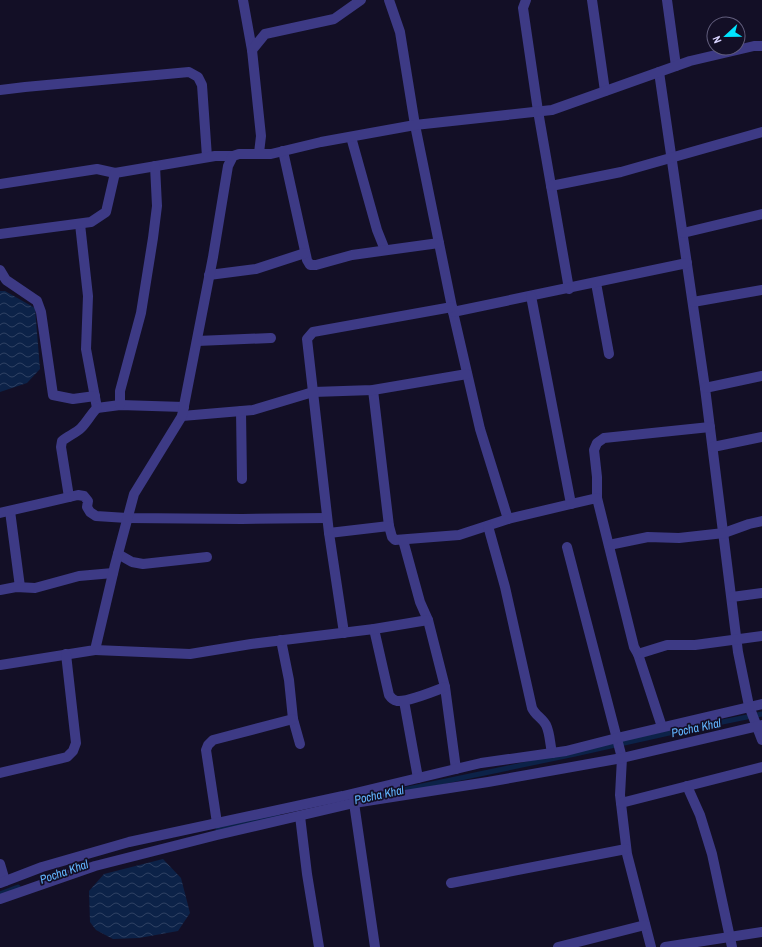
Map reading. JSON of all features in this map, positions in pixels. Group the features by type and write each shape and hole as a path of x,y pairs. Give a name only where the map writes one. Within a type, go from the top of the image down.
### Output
{"street":[{"path":"243,0 252,50 261,136 259,153"},
{"path":"252,50 265,34 334,19 361,0"},
{"path":"389,0 400,32 415,126 452,310 480,429 508,519"},
{"path":"526,0 523,8 538,111 569,289"},
{"path":"592,0 606,91"},
{"path":"667,0 676,66"},
{"path":"0,184 97,169 115,173 207,157 259,153 271,154 351,137 415,126 552,110 697,59 754,46 762,46"},
{"path":"0,90 189,72 198,77 202,85 207,157"},
{"path":"659,72 705,388 737,640 750,710 758,725 762,740"},
{"path":"551,186 621,172 762,132"},
{"path":"351,137 375,222 385,250"},
{"path":"283,151 305,253 310,265 316,265 352,255 439,243"},
{"path":"95,650 134,494 183,411 228,166 232,156"},
{"path":"120,405 120,391 141,313 153,238 156,206 155,166"},
{"path":"0,234 91,222 106,212 115,173"},
{"path":"683,233 762,214"},
{"path":"80,224 88,296 86,349 97,408"},
{"path":"209,275 256,269 305,253"},
{"path":"344,633 327,518 307,339 312,332 531,296 687,263"},
{"path":"0,270 6,280 37,301 41,312 53,395 73,399 95,396"},
{"path":"596,283 609,354"},
{"path":"693,302 762,290"},
{"path":"531,296 571,504"},
{"path":"197,341 271,338"},
{"path":"69,498 61,447 62,441 80,430 97,408 120,405 183,411 253,410 313,392 373,390 467,374"},
{"path":"705,388 762,376"},
{"path":"373,390 389,526 392,537 395,540 459,535 508,519 598,498"},
{"path":"241,411 242,479"},
{"path":"662,727 638,654 634,647 598,498 594,450 597,443 604,438 710,427"},
{"path":"713,447 762,437"},
{"path":"20,587 5,512 78,495 84,496 88,501 87,507 90,512 96,516 242,520 327,518"},
{"path":"609,545 648,537 679,538 724,534 749,524 762,522"},
{"path":"329,533 389,526"},
{"path":"488,526 505,587 532,708 534,713 546,726 552,753"},
{"path":"403,540 420,602 428,620 445,687 456,769"},
{"path":"567,547 622,756 621,803 626,848 651,947"},
{"path":"118,554 132,562 142,564 206,557"},
{"path":"0,590 20,587 34,588 78,576 113,574"},
{"path":"732,597 762,593"},
{"path":"0,665 95,650 190,654 281,640 374,629 428,620"},
{"path":"374,629 389,695 396,701 404,700 445,687"},
{"path":"638,654 666,645 695,645 762,636"},
{"path":"281,640 289,680 293,720 300,744"},
{"path":"0,773 67,757 73,751 76,743 66,654"},
{"path":"404,700 418,778"},
{"path":"0,864 3,882 42,867 129,842 343,796 481,763 566,751 618,740 662,727 750,710 762,704"},
{"path":"217,823 206,750 208,745 213,740 293,720"},
{"path":"0,900 95,866 217,835 354,803 488,782 622,756 758,725"},
{"path":"621,803 762,767"},
{"path":"687,786 700,815 712,854 731,942"},
{"path":"354,803 375,947"},
{"path":"300,816 307,874 319,947"},
{"path":"451,883 626,848"},
{"path":"558,947 645,925"},
{"path":"664,947 731,942 762,932"}],"water":[{"path":"0,291 5,291 35,308 40,369 27,383 0,392"},
{"path":"163,859 181,878 190,913 178,931 139,938 113,939 96,930 90,922 89,891 104,874"}],"waterway":[{"name":"Pocha Khal","path":"384,794 762,714"},
{"name":"Pocha Khal","path":"218,830 278,816"},
{"name":"Pocha Khal","path":"0,894 18,887"}]}
